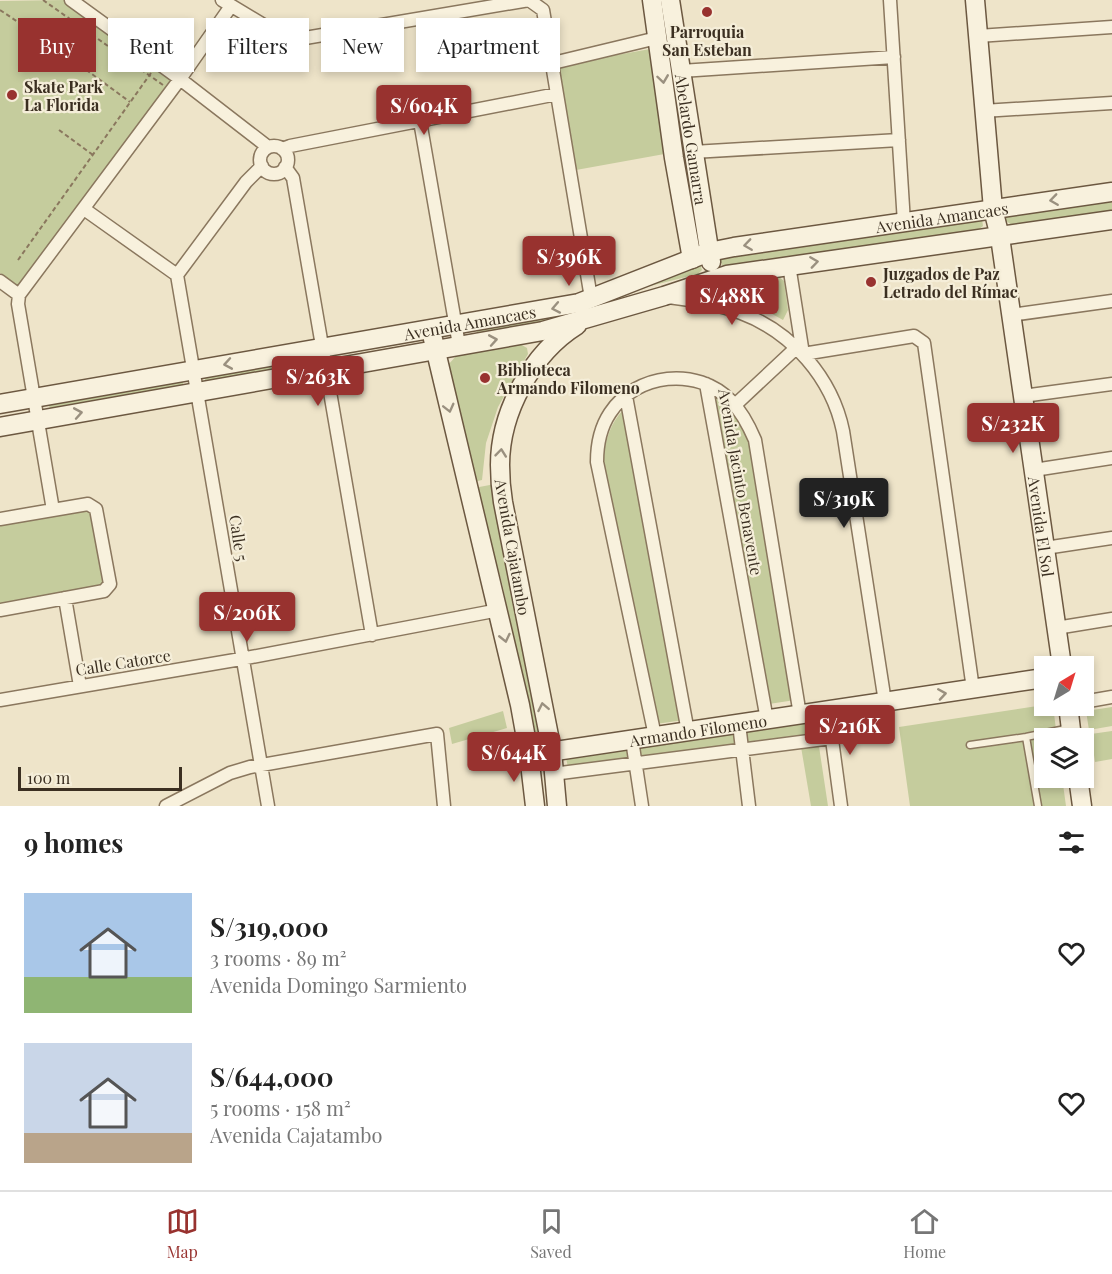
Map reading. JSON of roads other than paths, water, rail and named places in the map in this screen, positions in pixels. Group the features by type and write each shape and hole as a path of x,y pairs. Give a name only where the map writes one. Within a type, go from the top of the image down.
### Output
{"street":[{"path":"423,18 529,0 543,10 545,18"},
{"name":"Abelardo Gamarra","path":"652,0 674,158 700,255 715,278"},
{"name":"Abelardo Gamarra","path":"670,0 693,152 700,255"},
{"path":"890,0 904,223"},
{"name":"Avenida El Sol","path":"975,0 993,209 1000,237 1060,656"},
{"path":"53,510 18,304 19,295 180,79 230,2 280,36 305,38 416,19"},
{"path":"75,3 180,79 268,147 275,146 282,149 287,158 285,167 278,173 269,173 262,166 260,158 268,147"},
{"path":"978,36 1112,27"},
{"path":"560,61 657,38"},
{"path":"681,71 894,57"},
{"path":"554,72 591,298"},
{"path":"282,149 557,94"},
{"path":"983,111 1112,103"},
{"path":"420,121 459,345"},
{"path":"693,152 899,140"},
{"path":"84,209 177,274 246,182 262,166"},
{"path":"285,167 293,178 372,635"},
{"name":"Avenida Amancaes","path":"0,404 559,307 591,298 700,255 1112,192"},
{"name":"Avenida Amancaes","path":"0,427 543,331 664,296 715,278 789,265 1112,220"},
{"path":"789,265 799,351"},
{"name":"Calle 5","path":"177,274 195,370 241,659 268,806"},
{"path":"0,281 19,295"},
{"path":"664,296 742,313 772,330 799,351 825,384 840,417 885,702"},
{"path":"1011,315 1112,301"},
{"name":"Avenida Cajatambo","path":"557,806 552,751 503,502 500,464 502,444 512,407 532,369 560,338 589,318"},
{"name":"Avenida Cajatambo","path":"431,330 499,610 529,755 535,806"},
{"path":"735,405 799,351 914,336 924,343 973,689"},
{"path":"655,736 597,462 597,445 609,414 626,396 646,383 661,379 683,379 705,384"},
{"name":"Avenida Jacinto Benavente","path":"705,384 719,391 735,405 750,427 759,452 800,715"},
{"name":"Avenida Jacinto Benavente","path":"705,384 767,720"},
{"path":"1023,396 1112,384"},
{"path":"626,396 688,732"},
{"path":"1034,470 1112,458"},
{"path":"0,519 88,504 96,509 110,584 104,591 0,610"},
{"path":"1045,548 1112,538"},
{"path":"65,598 80,686"},
{"name":"Calle Catorce","path":"0,700 241,659 499,610"},
{"path":"1056,628 1112,619"},
{"name":"Armando Filomeno","path":"529,755 1034,680"},
{"path":"1094,700 1112,697"},
{"path":"828,711 841,806"},
{"path":"739,724 749,806"},
{"path":"166,806 230,773 250,767 261,767 437,734 444,806"},
{"path":"553,774 832,738"},
{"path":"632,740 642,806"},
{"path":"1080,788 1082,806"}],"lane":[{"path":"970,745 1034,736"},
{"path":"1026,737 1038,806"}],"place":[{"name":"Parroquia San Esteban","path":"707,12"},
{"name":"Skate Park La Florida","path":"12,95"},
{"name":"Juzgados de Paz Letrado del Rímac","path":"871,282"},
{"name":"Biblioteca Armando Filomeno","path":"485,378"}]}
